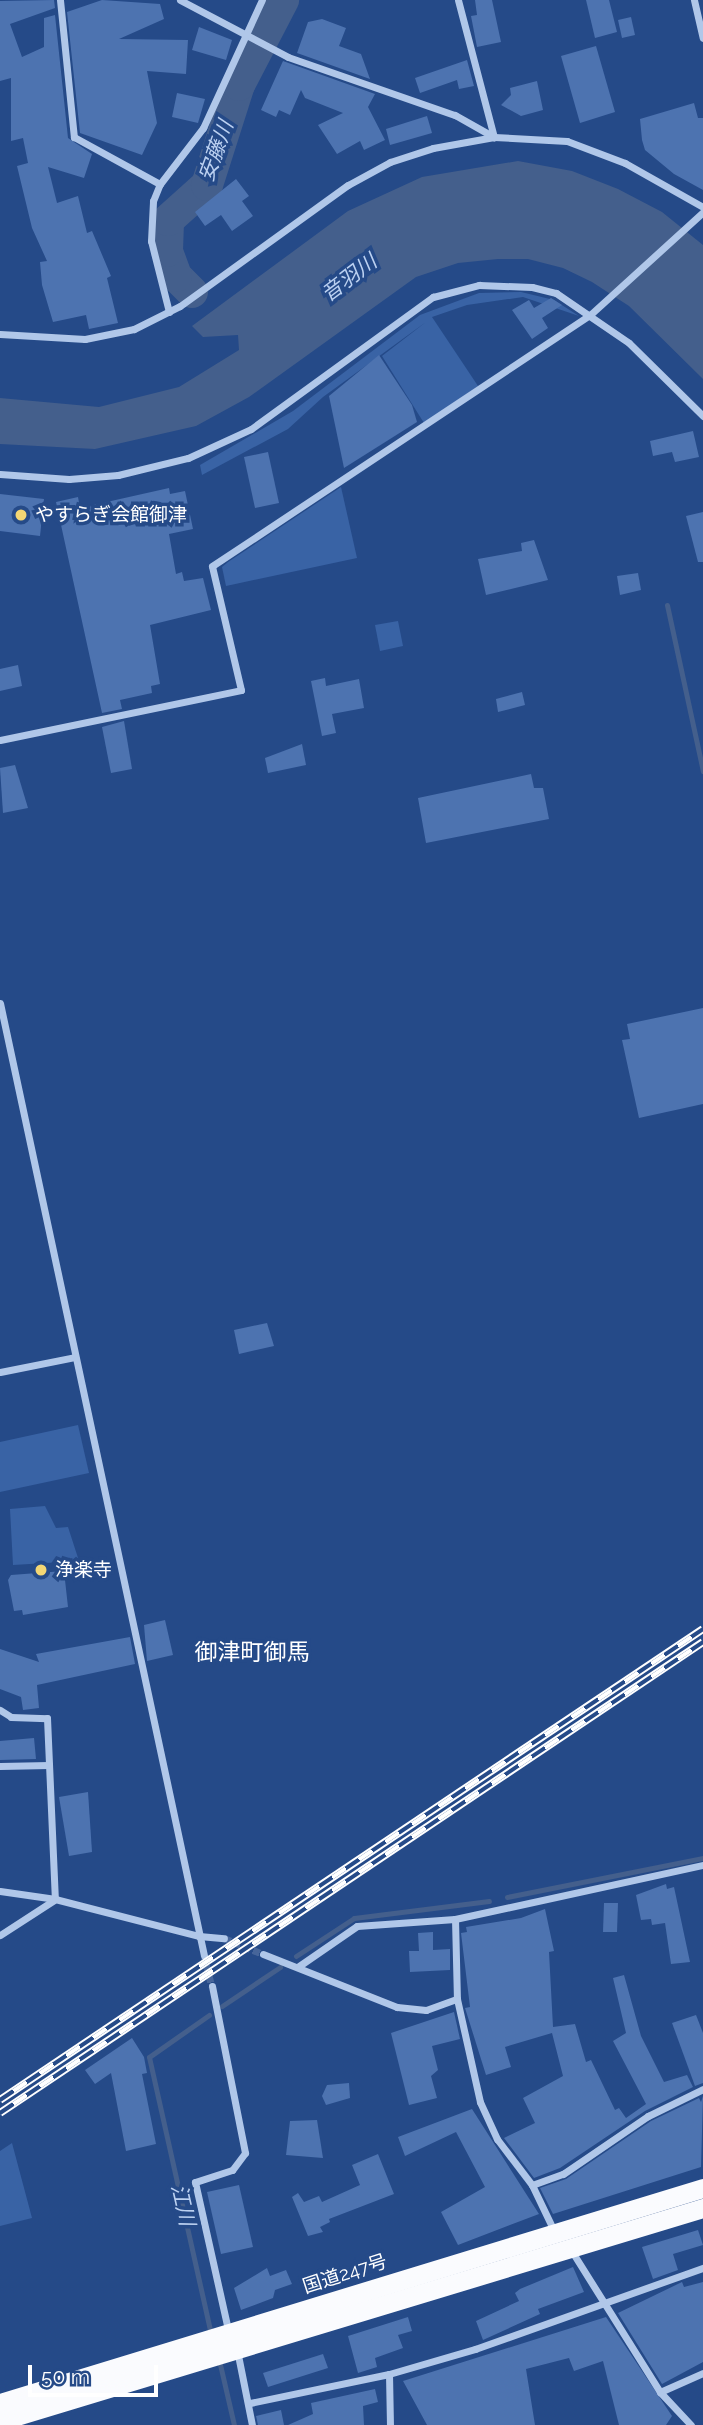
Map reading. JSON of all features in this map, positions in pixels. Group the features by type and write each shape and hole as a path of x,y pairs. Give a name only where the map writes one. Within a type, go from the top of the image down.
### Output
{"highway":[{"name":"国道247号","path":"7,2417 555,2232 703,2188"},
{"name":"国道247号","path":"221,2346 703,2208"}],"street":[{"path":"60,0 74,137 160,184"},
{"path":"180,0 275,50 455,115 494,137"},
{"path":"170,312 151,241 150,217 160,184 203,128 244,34 262,0"},
{"path":"458,0 494,137"},
{"path":"694,0 703,38"},
{"path":"0,334 110,335 170,312 348,185 379,168 433,148 494,137 567,141 625,163 702,211 591,314 212,566 241,690 0,740"},
{"path":"0,474 69,478 118,475 188,458 251,429 415,308 455,291 479,285 532,286 556,293 591,314 629,343 703,416"},
{"path":"0,1003 204,1955"},
{"path":"0,1372 75,1357"},
{"path":"0,1710 11,1717 47,1718 55,1899"},
{"path":"0,1766 49,1765"},
{"path":"299,1966 357,1926 455,1919 703,1866"},
{"path":"0,1891 55,1899 199,1936 224,1938"},
{"path":"0,1935 55,1899"},
{"path":"455,1919 453,1969 457,1999 480,2102 497,2139 532,2185 555,2232"},
{"path":"263,1954 397,2007 426,2010 457,1999"},
{"path":"212,1986 245,2153 232,2171 195,2182 221,2346 250,2403 252,2425"},
{"path":"532,2185 563,2174 648,2116 703,2089"},
{"path":"570,2248 660,2392 691,2425"},
{"path":"250,2403 389,2374 703,2269"},
{"path":"660,2392 703,2373"},
{"path":"389,2374 390,2425"}],"shaded area":[{"path":"521,292 554,300 579,316 523,297 467,305 432,317 478,386 424,423 382,356 426,322 323,397 288,429 202,475 200,465 293,411 420,315 479,293"},
{"path":"341,487 357,558 226,586 222,567"},
{"path":"398,621 403,646 380,651 375,625"},
{"path":"78,1425 89,1473 0,1492 0,1442"},
{"path":"45,1506 56,1528 68,1527 79,1561 13,1565 10,1509"},
{"path":"12,2143 32,2218 0,2226 0,2151"}],"water":[{"name":"音羽川","path":"518,161 572,171 618,189 662,212 703,245 703,379 629,306 592,282 563,268 528,259 498,259 458,263 416,277 249,397 196,426 95,449 0,444 0,398 99,407 179,387 239,350 238,335 203,337 192,326 348,211 422,177"}],"building":[{"path":"54,0 55,8 10,24 22,57 44,47 44,18 55,15 68,138 92,154 84,178 48,167 57,203 78,196 87,233 92,231 111,276 107,278 118,323 89,329 86,315 53,322 42,285 40,262 47,261 32,228 17,166 28,163 23,138 11,141 11,78 0,81 0,1"},
{"path":"102,0 160,4 164,19 119,39 188,40 186,74 147,71 157,123 142,155 80,133 67,12"},
{"path":"475,0 492,0 501,42 477,47 471,16 477,15"},
{"path":"586,0 609,0 617,32 595,38"},
{"path":"631,17 635,35 622,38 618,20"},
{"path":"322,19 346,28 339,46 361,54 370,79 297,53 308,22"},
{"path":"199,27 232,40 226,60 192,50"},
{"path":"596,46 615,112 580,123 561,56"},
{"path":"467,60 474,86 459,89 457,80 420,93 415,78"},
{"path":"283,61 375,94 368,107 385,140 364,150 360,141 337,154 318,125 343,113 305,98 301,90 290,115 279,110 276,117 261,110"},
{"path":"537,81 543,110 521,116 501,105 511,95 510,88"},
{"path":"177,93 205,99 198,123 172,117"},
{"path":"694,103 698,118 703,118 703,190 674,174 645,150 642,140 640,119"},
{"path":"427,116 432,133 390,145 386,129"},
{"path":"236,179 249,196 242,201 253,216 232,231 221,215 205,226 195,212"},
{"path":"551,298 562,305 542,318 548,328 532,339 512,310 529,300 534,308"},
{"path":"379,355 412,405 417,422 344,468 329,396"},
{"path":"693,431 699,457 675,462 672,452 653,456 650,441"},
{"path":"268,452 279,503 255,508 244,457"},
{"path":"169,488 170,494 185,491 193,529 169,534 176,574 182,572 184,581 203,578 211,610 150,625 160,684 151,686 152,693 120,700 122,709 102,713 56,502 78,497 80,508"},
{"name":"やすらぎ会館御津","path":"0,494 44,499 40,536 0,531"},
{"path":"703,512 703,562 698,562 686,516"},
{"path":"534,540 548,580 486,595 478,559 522,551 521,543"},
{"path":"638,573 641,590 620,595 617,576"},
{"path":"18,665 22,686 0,691 0,669"},
{"path":"325,678 326,686 359,679 364,708 332,714 336,733 322,736 311,681"},
{"path":"522,692 525,705 498,712 496,699"},
{"path":"124,721 132,769 111,773 102,727"},
{"path":"302,744 306,765 268,773 265,758"},
{"path":"15,765 28,808 3,813 0,768"},
{"path":"531,774 534,788 543,788 549,819 426,843 418,798"},
{"path":"703,1008 703,1104 639,1118 622,1040 630,1039 627,1024"},
{"path":"267,1323 274,1346 239,1354 234,1330"},
{"path":"64,1571 68,1607 23,1615 22,1610 14,1611 8,1580 11,1575"},
{"path":"165,1620 173,1655 147,1661 144,1625"},
{"path":"130,1637 135,1664 37,1685 39,1708 23,1710 21,1697 0,1689 0,1649 39,1662 36,1654"},
{"path":"34,1738 36,1759 0,1760 0,1741"},
{"path":"88,1792 92,1852 69,1856 59,1797"},
{"path":"666,1884 667,1889 674,1887 690,1962 671,1964 665,1923 652,1925 651,1919 641,1920 636,1895"},
{"path":"604,1903 618,1903 617,1932 603,1932"},
{"path":"545,1909 554,1951 549,1952 553,2027 575,2024 586,2062 591,2060 615,2110 619,2108 626,2118 646,2104 613,2041 626,2033 613,1978 624,1975 641,2036 664,2082 687,2075 693,2087 645,2111 560,2168 534,2178 504,2138 535,2123 523,2098 563,2076 552,2033 505,2047 511,2067 486,2075 465,2008 470,2007 461,1933 467,1932 466,1927 521,1918"},
{"path":"433,1932 433,1950 450,1949 450,1970 410,1972 409,1951 419,1951 418,1933"},
{"path":"454,2012 460,2039 432,2046 438,2070 431,2076 437,2098 409,2105 391,2033"},
{"path":"696,2015 703,2033 703,2083 695,2086 672,2023"},
{"path":"132,2038 144,2057 147,2073 142,2074 156,2144 126,2151 111,2073 95,2084 85,2070"},
{"path":"349,2083 350,2098 326,2105 322,2096 327,2085"},
{"path":"703,2096 701,2167 553,2214 540,2188 566,2179 651,2121 699,2098 701,2102"},
{"path":"472,2109 539,2214 458,2245 441,2212 485,2187 456,2132 405,2156 398,2137"},
{"path":"317,2120 323,2158 286,2155 290,2121"},
{"path":"378,2154 394,2194 329,2219 330,2222 320,2227 323,2232 308,2236 292,2197 298,2193 304,2202 319,2196 322,2202 360,2185 352,2165"},
{"path":"239,2185 253,2247 221,2254 207,2192"},
{"path":"698,2230 703,2245 673,2254 678,2270 653,2279 642,2247"},
{"path":"573,2267 584,2292 538,2309 540,2314 483,2340 476,2321 519,2301 515,2293 520,2289"},
{"path":"267,2268 270,2276 286,2270 292,2284 275,2290 273,2298 241,2310 234,2288"},
{"path":"682,2282 684,2287 703,2282 703,2362 662,2384 618,2313"},
{"path":"408,2317 412,2331 398,2335 403,2348 375,2358 377,2367 358,2373 348,2336"},
{"path":"606,2317 672,2416 666,2425 619,2425 603,2361 574,2371 569,2358 526,2369 535,2425 427,2425 403,2381"},
{"path":"323,2354 328,2368 268,2387 263,2373"},
{"path":"375,2389 378,2402 363,2406 364,2425 288,2425 313,2414 311,2403"},
{"path":"281,2410 284,2425 258,2425 256,2416"}],"waterway":[{"name":"安藤川","path":"192,292 176,276 167,251 168,220 207,185 239,85 283,0"},
{"path":"667,605 703,771"},
{"path":"507,1897 703,1858"},
{"path":"296,1956 354,1918 489,1901"},
{"path":"222,2006 280,1967"},
{"name":"江川","path":"209,2015 149,2057 211,2334"},
{"name":"江川","path":"219,2360 234,2425"}],"tunnel":[{"path":"224,1938 263,1954"},
{"path":"204,1955 212,1986"}],"railway":[{"path":"0,2100 703,1629"},
{"path":"0,2113 703,1642"}],"place":[{"name":"やすらぎ会館御津","path":"21,515"},
{"name":"浄楽寺","path":"41,1570"}],"district":[{"name":"御津町御馬","path":"252,1652"}]}
